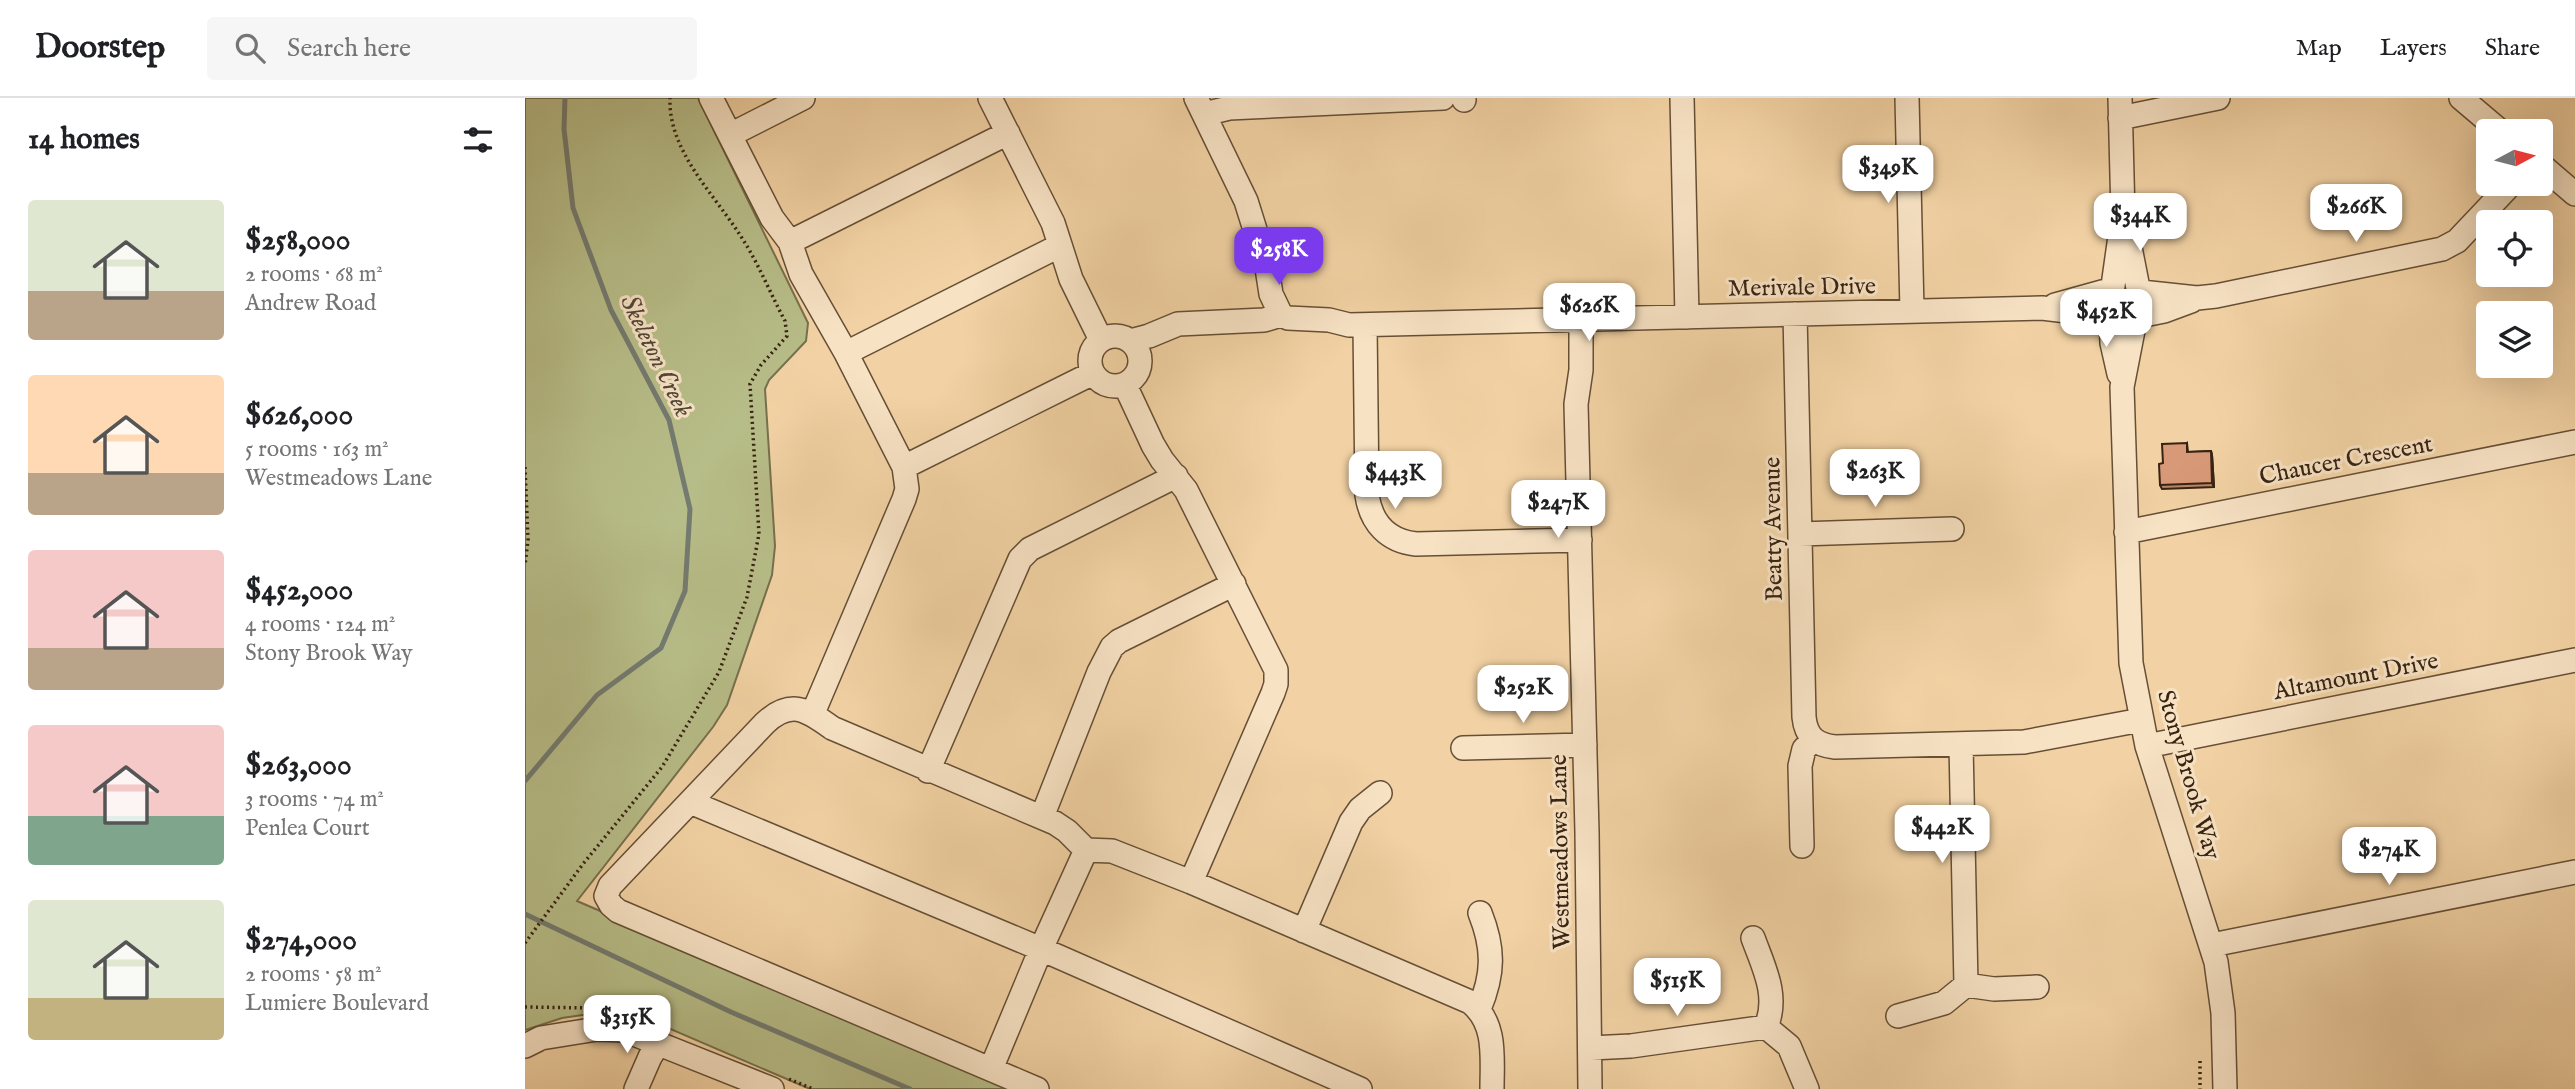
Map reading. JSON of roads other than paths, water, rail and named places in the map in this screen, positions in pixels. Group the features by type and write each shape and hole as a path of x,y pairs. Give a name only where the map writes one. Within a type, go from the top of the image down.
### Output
{"street":[{"path":"711,98 772,218 790,242 801,274 846,353 904,467 907,489 904,499 813,713"},
{"path":"730,135 803,98"},
{"path":"990,98 1053,223 1071,279 1101,340"},
{"path":"1682,98 1687,317"},
{"path":"1907,98 1912,312"},
{"path":"2218,98 2120,108 2123,215 2111,288 2105,302 2110,317 2123,323 2197,298 2442,249 2457,241 2500,196"},
{"path":"2461,98 2486,119"},
{"path":"1273,321 1274,302 1267,268 1246,201 1200,106 1229,108 1457,99"},
{"path":"790,242 1008,134"},
{"path":"2553,175 2575,194"},
{"path":"2123,215 2144,305 2137,318"},
{"path":"846,353 1059,246"},
{"path":"2111,288 2126,283 2140,290 2197,298"},
{"name":"Merivale Drive","path":"2042,308 2111,288"},
{"name":"Merivale Drive","path":"1181,330 1257,334 1273,321 1298,320 1329,320 1340,324 1365,325 2042,308 2110,317"},
{"name":"Beatty Avenue","path":"1795,314 1804,717 1808,732 1814,740"},
{"name":"Stony Brook Way","path":"2110,317 2112,343 2122,387"},
{"name":"Stony Brook Way","path":"2137,318 2129,343 2122,387 2131,663 2147,746 2212,945 2221,991 2225,1089"},
{"name":"Westmeadows Lane","path":"1573,319 1585,745 1590,1089"},
{"path":"1365,325 1367,495 1372,514 1386,534 1416,544 1580,540"},
{"path":"1181,330 1147,355 1136,377 1125,385 1107,386 1093,373 1091,355 1101,340 1115,336 1131,341 1181,330"},
{"path":"1131,341 1140,353 1141,364"},
{"path":"904,467 1093,373"},
{"path":"1125,385 1153,445 1186,490 1276,670 1276,684 1191,882"},
{"name":"Chaucer Crescent","path":"2126,532 2575,442"},
{"path":"928,771 1020,559 1030,549 1176,476"},
{"path":"1800,534 1952,529"},
{"path":"1042,817 1099,672 1112,647 1119,641 1234,584"},
{"name":"Altamount Drive","path":"2147,746 2575,660"},
{"path":"1037,1089 611,905 606,896 610,886 773,716 799,709 813,713 832,728 928,771 1042,817 1067,831 1086,850 1112,850 1462,998 1479,1009 1485,1019 1492,1045 1492,1089"},
{"path":"1802,846 1800,766 1804,749 1814,740 1835,747 2024,742 2141,720"},
{"path":"1961,744 1966,985"},
{"path":"1463,748 1585,745"},
{"path":"1304,931 1351,822 1360,809 1380,793"},
{"path":"690,802 1041,949 1360,1089"},
{"path":"991,1069 1086,850"},
{"path":"2212,945 2575,872"},
{"path":"1479,1009 1490,979 1491,968 1489,943 1480,913"},
{"path":"1753,939 1772,998 1772,1013 1766,1027"},
{"path":"1898,1016 1944,1003 1966,985 1994,989 2037,987"},
{"path":"1591,1048 1631,1046 1766,1027 1789,1046 1807,1089"},
{"path":"525,1046 541,1038 597,1029 624,1030 772,1089"},
{"path":"636,1089 659,1042"}],"waterway":[{"name":"Skeleton Creek","path":"525,781 597,695 661,648 685,591 690,509 669,420 611,310 573,208 564,129 565,98"},
{"path":"525,914 731,1012 910,1089"}]}
